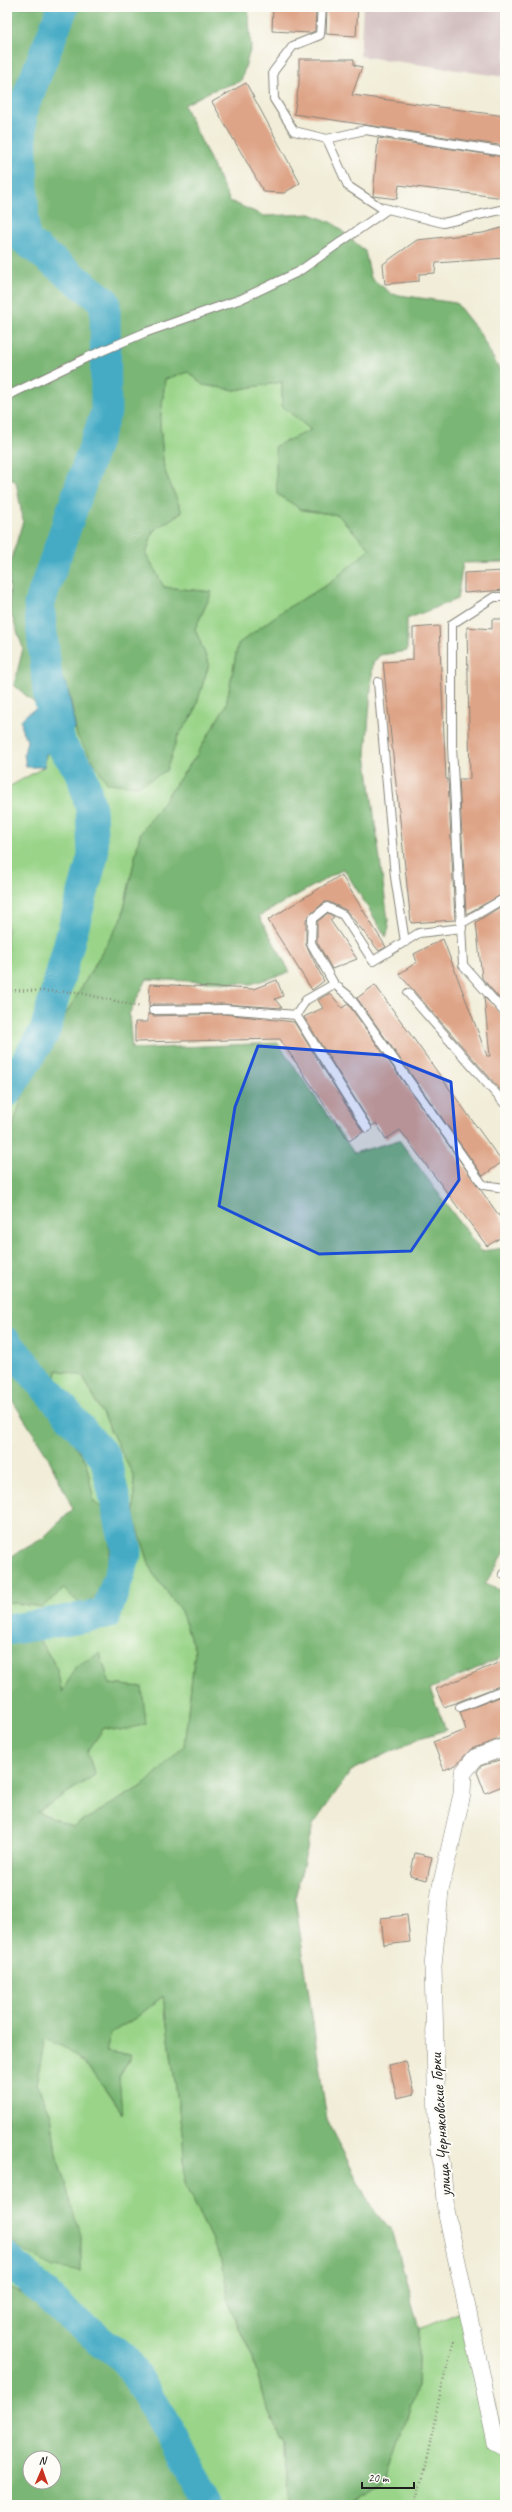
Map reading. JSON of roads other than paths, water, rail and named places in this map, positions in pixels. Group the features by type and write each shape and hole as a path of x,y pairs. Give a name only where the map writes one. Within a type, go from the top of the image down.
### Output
{"street":[{"name":"улица Черняковские Горки","path":"505,1747 475,1758 463,1773 462,1794 440,1892 433,1966 437,2120 446,2210 462,2275 477,2358 496,2443 505,2448"}],"lane":[{"path":"322,7 320,35 293,46 273,72 274,99 294,131 327,139 365,130 505,152"},
{"path":"327,139 348,186 380,207 443,223 505,210"},
{"path":"7,396 88,357 144,333 241,299 298,272 388,209"},
{"path":"505,597 494,597 452,624 452,746 463,965 505,1013"},
{"path":"378,682 395,877 405,942"},
{"path":"505,898 462,926 419,933 373,960 343,915 327,907 312,919 311,943 334,984 349,996 483,1185 505,1188"},
{"path":"296,1015 306,1000 334,984"},
{"path":"408,993 505,1104"},
{"path":"153,1010 224,1009 296,1015"},
{"path":"296,1015 367,1128"},
{"path":"460,1707 505,1689"}],"water":[{"path":"50,666 67,685 75,726 67,741 58,750 46,754 44,767 26,767 24,754 27,740 22,731 21,720 29,713 41,707 56,705 42,673"}],"waterway":[{"path":"7,1092 45,1031 93,856 91,809 81,772 61,745 49,698 39,605 106,412 105,302 24,239 21,113 63,7"},
{"path":"7,1343 105,1457 127,1551 106,1614 7,1630"},
{"path":"7,2258 64,2312 125,2359 173,2437 206,2505"}]}
